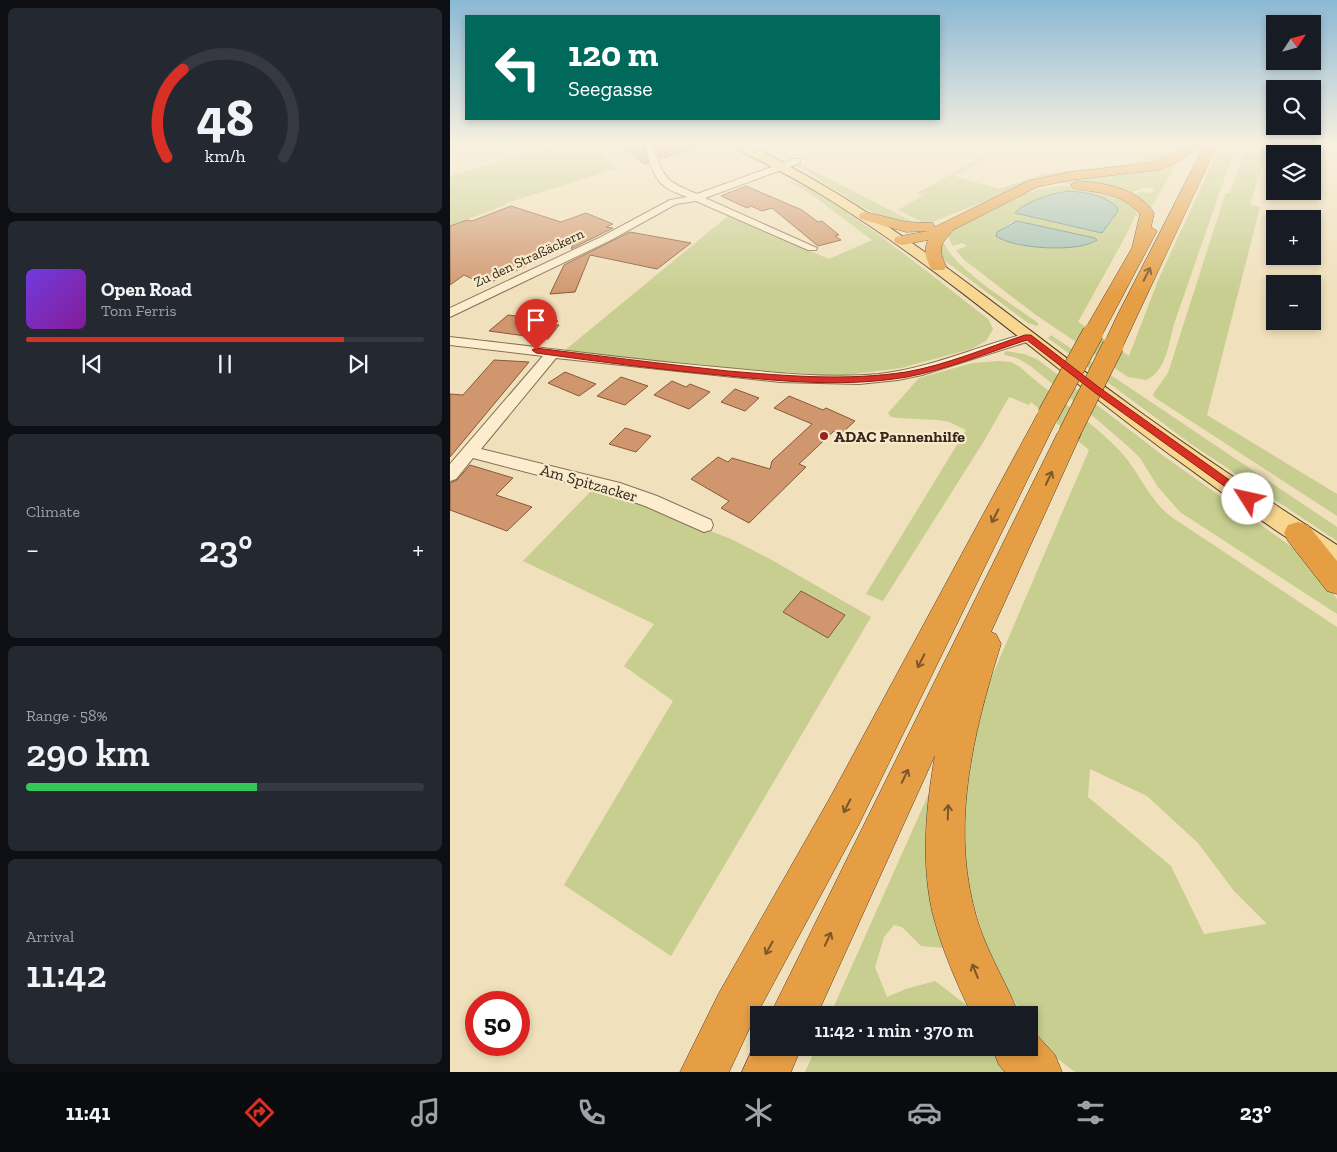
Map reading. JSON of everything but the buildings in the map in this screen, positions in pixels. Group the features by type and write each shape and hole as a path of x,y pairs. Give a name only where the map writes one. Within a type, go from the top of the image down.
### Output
{"highway":[{"path":"902,240 922,238 940,227 1012,195"},
{"path":"1122,195 1139,203 1147,213 1138,251"},
{"path":"797,1006 900,788 1014,554 1069,434 1113,346 1178,195"},
{"path":"704,1072 735,1009 845,810 1048,415 1160,211"},
{"path":"866,216 906,227 940,227"},
{"path":"938,266 932,252 934,240 940,227"},
{"path":"1298,533 1337,582"},
{"path":"991,1006 982,988 954,909 947,865 948,813 951,768 958,730 1014,554"},
{"path":"766,1072 774,1056"},
{"path":"1023,1056 1038,1072"}],"main road":[{"path":"830,195 902,240 1097,390 1298,533 1337,558"}],"street":[{"path":"671,195 673,202"},
{"path":"690,195 812,248"},
{"path":"696,198 704,195"},
{"name":"Zu den Straßäckern","path":"450,313 456,305 605,239 673,202 696,198"},
{"path":"450,342 554,352 654,366 793,379 848,380 907,374 1028,337"},
{"path":"450,475 554,352"},
{"name":"Am Spitzacker","path":"471,452 614,488 651,501 704,525"}],"green space":[{"path":"450,195 532,195 506,203 508,204 450,226"},
{"path":"812,195 821,195 844,210 988,319 993,329 986,341 971,349 901,368 838,376 558,356 728,216 829,259 872,240"},
{"path":"844,195 861,195 919,225 890,220"},
{"path":"920,195 1000,195 926,224 898,210 922,196"},
{"path":"1022,195 1051,195 1016,211 1102,233 1113,219 1094,195 1111,195 1122,199 1136,211 1138,216 1135,216 1078,322 1129,356 1159,278 1198,195 1219,195 1173,327 1165,357 1158,371 1146,380 1128,377 1036,315 963,259 956,250 967,246 962,243 953,246 947,236 951,230 998,205","holes":["1012,222 1096,242 1083,246 1026,246 1018,245 995,234"]},
{"path":"1129,195 1159,195 1149,212"},
{"path":"1225,195 1253,195 1250,205 1260,207 1207,415 1337,494 1337,516 1154,397 1153,394 1168,373"},
{"path":"943,242 950,253 972,275 1038,323 1038,326 1028,323 945,261 939,243"},
{"path":"1051,335 1337,527 1337,541 1191,444 1048,338"},
{"path":"1006,351 1024,354 1037,359 1165,457 1292,547 1337,599 1337,614 1180,512 1158,487 1140,458 1132,450 1029,365 1017,358 1005,355"},
{"path":"1011,362 1020,367 1110,441 1121,452 1162,509 1170,516 1337,627 1337,1072 1075,1072 1045,1047 1038,1038 1038,1006 1017,1006 1005,986 984,938 970,892 963,847 967,773 978,709 1089,450 1031,402 1029,405 1009,397 984,441 883,601 866,594 966,430 949,422 938,420 891,417 888,413 919,378 973,363","holes":["1090,769 1147,796 1198,843 1234,891 1267,924 1204,934 1171,866 1088,797"]},
{"path":"595,487 731,539 770,559 871,617 671,956 564,885 673,701 624,666 654,624 523,561"},
{"path":"934,782 944,948 921,946 902,927 894,925 884,937 875,967 887,997 906,989 935,981 968,1006 834,1006"},
{"path":"812,1056 999,1056 1010,1072 805,1072"}],"water":[{"path":"1051,195 1094,195 1112,203 1117,207 1118,211 1102,233 1015,213 1041,198"},
{"path":"1017,221 1097,240 1076,247 1046,248 1017,244 996,236 997,232"}],"place":[{"name":"ADAC Pannenhilfe","path":"824,436"}],"route":[{"path":"536,350 654,366 823,381 879,378 907,374 1028,337 1097,390 1248,499"}]}
